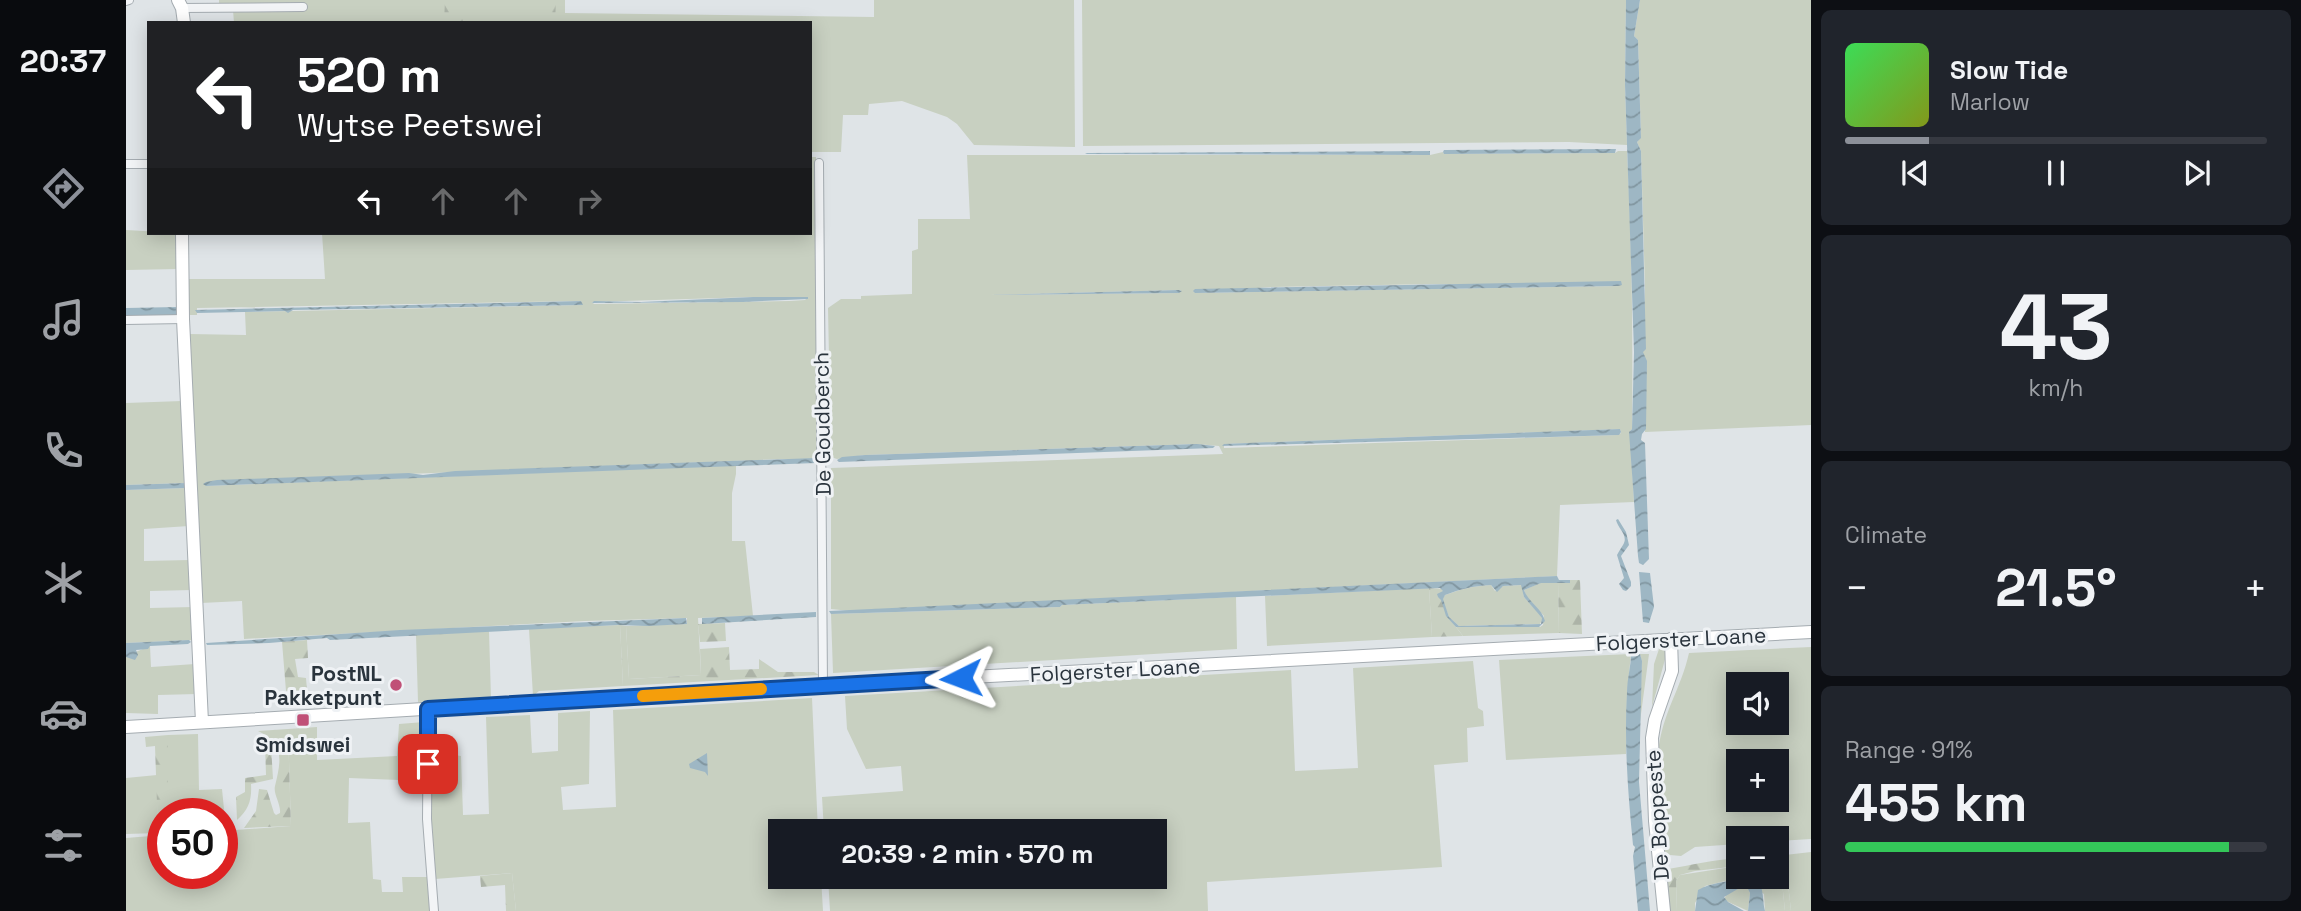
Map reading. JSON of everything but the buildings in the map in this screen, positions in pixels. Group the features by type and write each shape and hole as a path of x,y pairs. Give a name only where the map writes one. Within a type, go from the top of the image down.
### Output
{"main road":[{"path":"182,235 183,319 202,722"},
{"name":"Folgerster Loane","path":"126,727 823,685 1811,632"},
{"name":"De Boppeste","path":"1664,911 1655,821 1652,738 1655,720 1672,671 1671,639"}],"street":[{"path":"180,4 303,7"},
{"name":"De Goudberch","path":"820,163 823,685"},
{"path":"126,164 147,164"},
{"path":"126,320 183,319"},
{"path":"428,709 428,819 434,911"}],"green space":[{"path":"219,0 565,0 565,13 874,17 874,0 1074,0 1075,147 974,145 957,124 947,117 902,101 869,104 868,115 843,115 841,152 812,152 812,21 234,21 233,10 219,4"},
{"path":"445,0 464,0 463,21 444,21"},
{"path":"544,0 556,0 555,21 544,21"},
{"path":"1082,0 1626,0 1627,145 1569,142 1083,146"},
{"path":"1640,0 1811,0 1811,425 1645,432 1645,287 1641,151 1637,142 1641,137 1638,40 1634,36"},
{"path":"1627,151 1632,325 1630,431 1634,502 1560,505 1557,576 850,611 831,609 831,468 1223,454 1219,446 1197,444 865,455 837,459 831,457 828,308 841,299 912,294 912,251 918,249 918,219 970,219 967,155","holes":["1434,284 1621,286 1193,293 1271,287","1181,290 1179,293 989,295","1620,429 1621,433 1224,448 1224,444"]},
{"path":"812,157 816,157 817,460 783,459 206,482 206,486 736,465 732,493 732,541 745,541 753,616 698,618 701,675 629,679 626,626 687,624 687,618 244,639 242,601 201,603 189,334 246,335 245,312 582,305 581,301 197,308 197,315 188,315 187,279 325,279 322,235 812,235","holes":["808,297 805,300 594,304 592,302"]},
{"path":"126,230 147,231 147,235 178,235 178,269 126,270"},
{"path":"182,401 186,483 126,485 126,403"},
{"path":"186,488 189,526 144,529 144,561 190,560 192,590 150,591 150,608 193,607 194,640 126,643 126,490"},
{"path":"1570,580 1580,580 1582,634 1559,633 1558,582 1570,583"},
{"path":"1558,582 1559,633 1463,636 1456,627 1540,627 1543,625 1544,616 1527,598 1524,590 1540,583"},
{"path":"1491,585 1495,591 1503,586 1522,585 1524,597 1543,618 1540,624 1459,626 1449,617 1442,599 1445,595 1467,588"},
{"path":"1429,588 1432,637 1267,646 1265,596"},
{"path":"1429,588 1443,589 1445,609 1463,636 1432,637"},
{"path":"1236,597 1237,649 833,673 831,614 1060,607"},
{"path":"725,623 726,641 700,642 698,624"},
{"path":"620,625 623,686 539,691 533,696 529,629"},
{"path":"620,625 626,626 629,679 701,675 700,649 729,647 730,670 759,669 759,659 778,672 814,672 819,675 623,686"},
{"path":"489,631 491,698 418,702 416,635"},
{"path":"307,640 308,658 295,659 298,677 306,678 307,690 286,691 282,642"},
{"path":"150,646 151,667 195,664 197,694 158,695 158,714 126,713 126,656"},
{"path":"1660,646 1667,652 1652,707 1654,664"},
{"path":"1811,647 1811,839 1789,840 1789,826 1726,826 1726,845 1695,847 1681,856 1663,851 1658,753 1663,726 1689,653"},
{"path":"1631,654 1626,754 1506,760 1499,660"},
{"path":"1640,654 1649,654 1639,729 1642,662"},
{"path":"1473,661 1478,708 1483,711 1484,726 1467,728 1468,762 1434,765 1442,867 1207,882 1208,911 830,911 829,889 1167,889 1167,819 823,819 822,797 903,791 901,766 866,769 847,729 845,696 1291,670 1295,771 1358,768 1353,668"},
{"path":"812,698 817,819 768,819 768,889 822,889 823,911 516,911 512,873 435,879 431,806 432,752 461,756 463,815 489,814 486,717 530,715 532,753 558,751 558,713 590,711 589,784 561,787 563,810 616,807 613,710"},
{"path":"424,722 424,781 349,778 348,823 370,822 373,879 381,880 382,892 403,892 402,877 427,877 430,911 126,911 126,838 147,836 147,889 238,889 238,830 291,826 288,729 317,727 317,760 397,756 399,724"},
{"path":"288,729 291,826 244,828 256,811 259,789 267,790 274,813 280,813 275,789 279,754 273,742 258,731"},
{"path":"198,734 199,790 222,789 223,798 168,798 168,735"},
{"path":"168,735 168,798 157,798 155,746 146,747 145,737"},
{"path":"265,744 271,745 273,779 251,784 249,804 238,819 236,797 245,792 245,778 266,775"},
{"path":"157,775 157,798 147,798 147,833 126,834 126,778"},
{"path":"1811,852 1811,911 1791,911 1789,855"},
{"path":"1726,859 1726,867 1680,875 1676,881 1677,911 1669,911 1668,869"},
{"path":"1726,868 1726,881 1705,886 1695,903 1695,911 1677,911 1676,881 1680,875"},
{"path":"512,873 516,911 506,911 505,885 481,887 480,876"},
{"path":"1737,889 1748,889 1748,911 1724,900 1726,895"},
{"path":"1757,889 1783,889 1785,911 1765,911 1764,894"},
{"path":"1783,889 1789,889 1791,911 1785,911"}],"water":[{"path":"1626,0 1640,0 1634,36 1638,40 1641,138 1637,142 1641,151 1646,349 1643,352 1647,361 1646,429 1641,440 1645,443 1649,559 1643,565 1639,563 1638,556 1629,432 1632,429 1634,352 1625,85"},
{"path":"1616,149 1615,153 1443,152 1444,150"},
{"path":"1430,151 1430,155 1085,154 1087,153"},
{"path":"1621,281 1622,285 1618,286 1193,291 1195,289"},
{"path":"1179,290 1182,291 989,295"},
{"path":"753,297 808,299 592,303 594,301 641,302"},
{"path":"581,301 583,305 293,310 288,313 197,313 195,310"},
{"path":"177,307 176,315 126,316 126,308"},
{"path":"1620,429 1619,435 1222,446 1247,443"},
{"path":"1197,444 1215,446 837,460 865,455"},
{"path":"815,458 816,463 206,486 203,484 217,480 409,473 423,475 455,471"},
{"path":"186,483 186,488 126,490 126,485"},
{"path":"1618,519 1626,532 1629,545 1621,556 1631,582 1626,591 1619,584 1624,578 1617,555 1625,538 1617,523"},
{"path":"1639,572 1650,573 1654,607 1649,623 1643,622"},
{"path":"1557,576 1559,580 1570,580 1570,583 1541,583 1524,590 1543,616 1545,621 1539,627 1456,627 1446,616 1438,597 1437,594 1443,591 1440,588 1060,607 831,614 829,611","holes":["1491,585 1497,592 1503,586 1521,585 1524,597 1542,618 1541,624 1459,626 1449,617 1443,599 1445,595 1478,586"]},
{"path":"816,612 816,617 702,624 702,618"},
{"path":"686,618 687,624 330,640 327,638 269,643 206,643 400,630"},
{"path":"191,642 188,644 150,646 148,649 136,650 138,655 135,660 126,657 126,643"},
{"path":"1631,654 1640,654 1642,661 1639,782 1650,911 1638,911 1633,856 1635,847 1626,730"},
{"path":"707,753 708,776 705,772 690,768 689,764"},
{"path":"1726,881 1726,889 1738,889 1724,897 1744,911 1695,911 1698,890"},
{"path":"1748,889 1761,889 1765,911 1748,911"}],"slow traffic":[{"path":"643,696 761,689"}],"place":[{"name":"PostNL Pakketpunt","path":"396,685"},
{"name":"Smidswei","path":"303,720"}],"route":[{"path":"428,764 428,709 961,678"}]}
